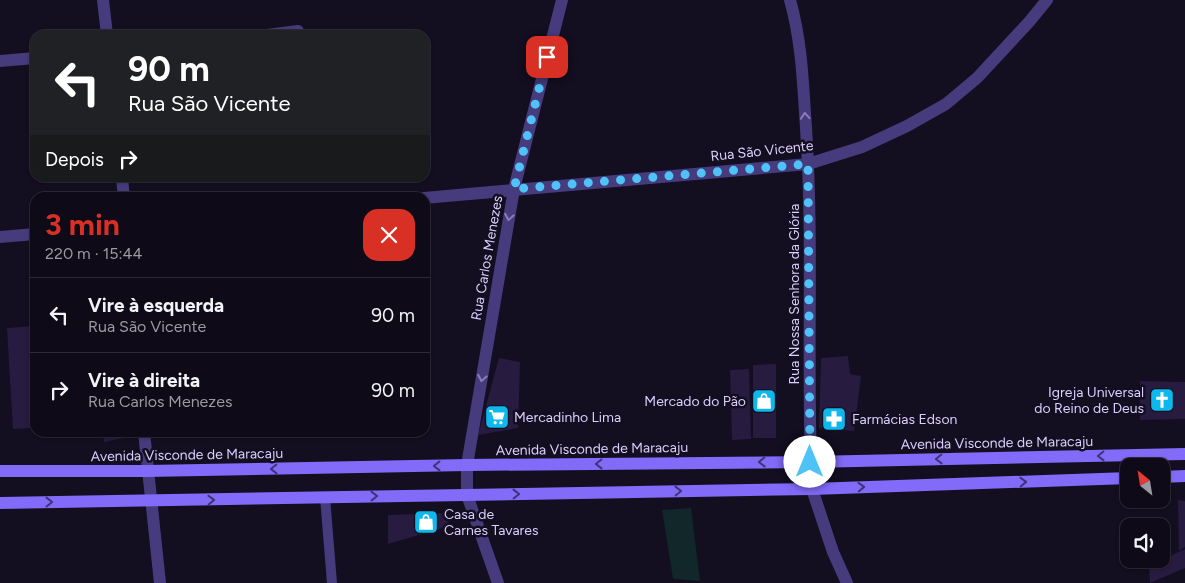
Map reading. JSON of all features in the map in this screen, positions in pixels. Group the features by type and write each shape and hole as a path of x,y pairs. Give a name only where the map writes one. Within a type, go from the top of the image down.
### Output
{"main road":[{"name":"Avenida Visconde de Maracaju","path":"0,471 147,471 466,465 810,462 1185,454"},
{"path":"1170,477 1185,476"},
{"path":"0,503 812,489 1120,478"}],"street":[{"path":"103,0 106,30"},
{"name":"Rua Carlos Menezes","path":"498,583 467,495 466,465 514,189 562,0"},
{"name":"Rua Nossa Senhora da Glória","path":"790,0 796,22 801,57 808,164 810,462 812,489 833,552 847,583"},
{"name":"Rua São Vicente","path":"430,197 808,164 862,147 908,126 946,104 977,78 1047,0"},
{"path":"0,60 30,58"},
{"path":"0,237 30,234"},
{"path":"144,437 160,583"}],"lane":[{"path":"325,497 332,583"}],"green space":[{"path":"691,508 700,581 673,579 662,510"}],"building":[{"path":"30,326 30,428 13,429 7,328"},
{"path":"848,356 850,374 861,376 854,431 819,428 821,358"},
{"path":"499,358 520,362 518,428 478,435"},
{"name":"Mercado do Pão","path":"776,364 776,438 753,438 753,365"},
{"path":"749,369 751,439 732,440 730,370"},
{"name":"Igreja Universal do Reino de Deus","path":"1140,381 1185,382 1185,419 1140,420"},
{"path":"104,437 124,437 124,438 104,442"},
{"path":"1178,500 1185,501 1185,547 1179,551"},
{"path":"445,513 450,526 388,544 388,515"},
{"path":"1185,549 1185,568 1150,583 1149,568 1170,568 1170,556"}],"place":[{"name":"Igreja Universal do Reino de Deus","path":"1162,400"},
{"name":"Mercado do Pão","path":"764,401"},
{"name":"Mercadinho Lima","path":"497,417"},
{"name":"Farmácias Edson","path":"834,419"},
{"name":"Casa de Carnes Tavares","path":"426,522"}],"route":[{"path":"547,57 514,189 808,164 810,462"}]}
